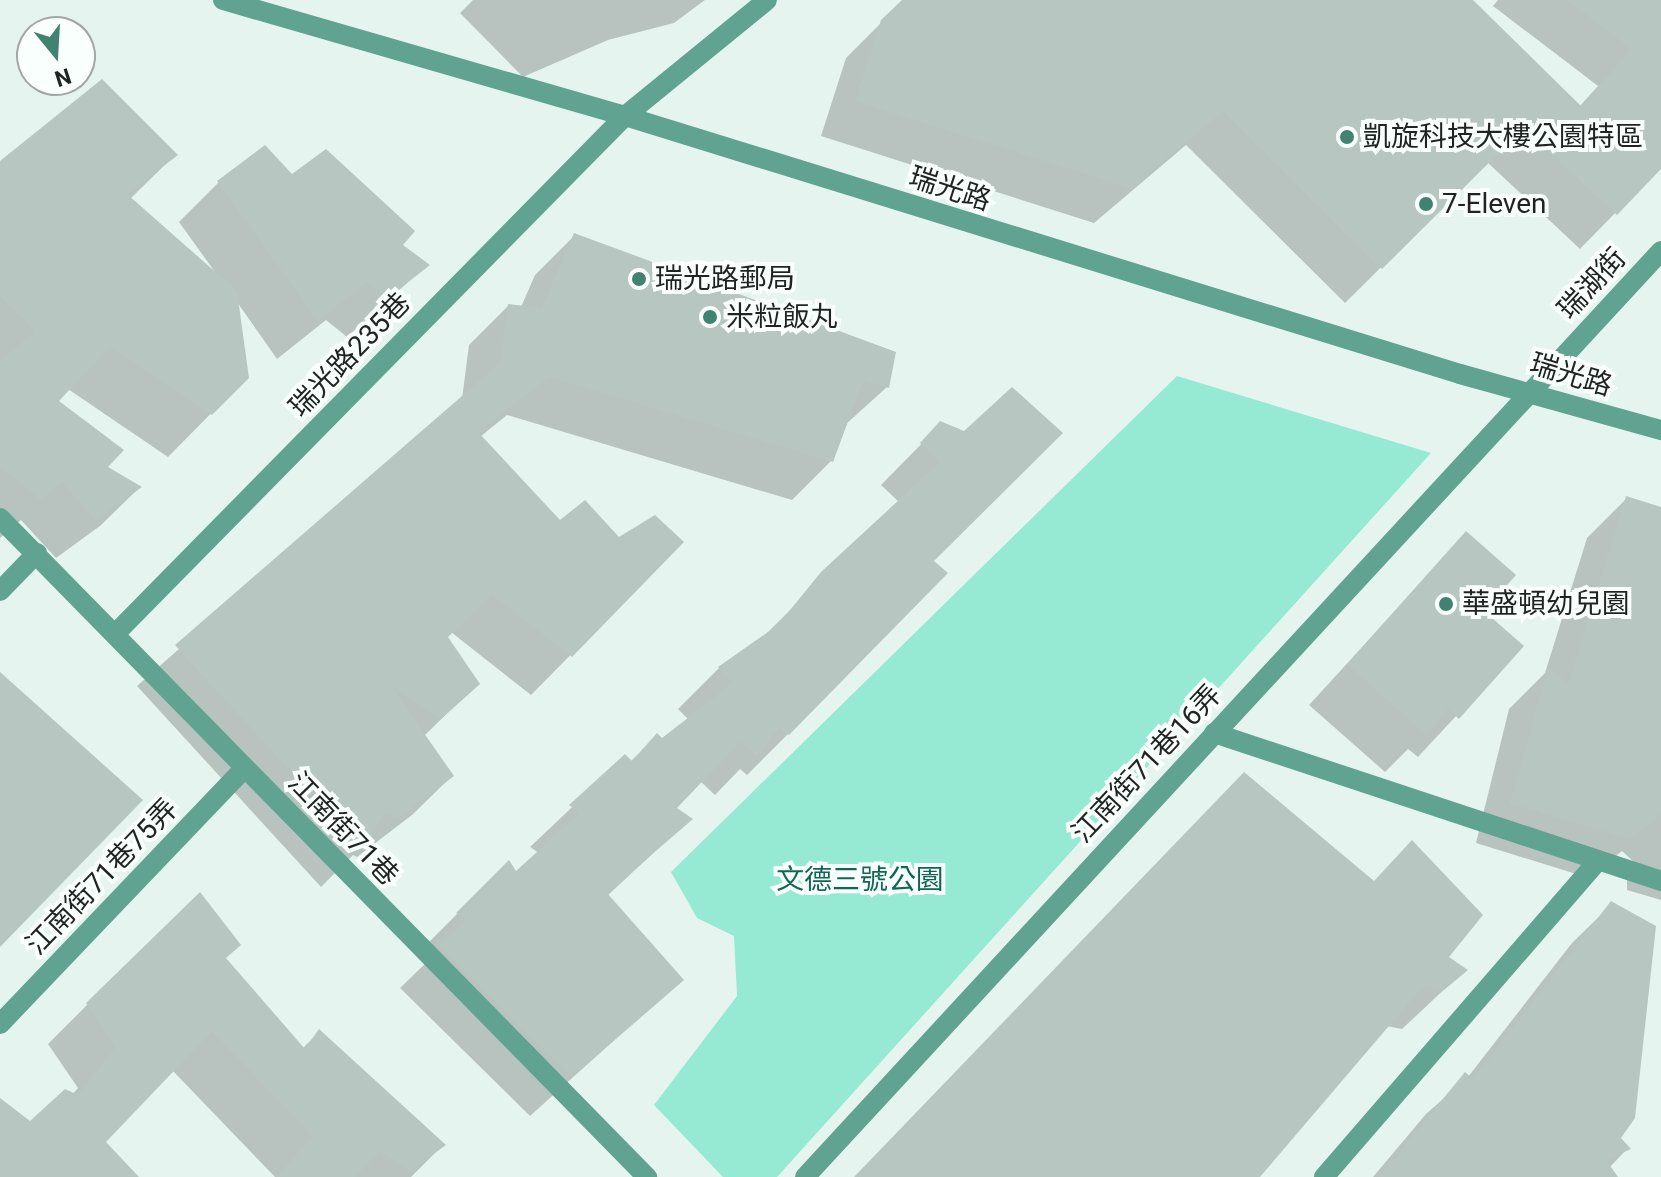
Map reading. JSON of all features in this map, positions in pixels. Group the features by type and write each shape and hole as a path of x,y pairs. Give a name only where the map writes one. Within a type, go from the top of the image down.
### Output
{"street":[{"name":"瑞光路","path":"223,0 625,116 1075,258 1661,430"},
{"name":"瑞光路235巷","path":"115,634 625,116 767,0"},
{"name":"瑞湖街","path":"1532,391 1661,251"},
{"name":"江南街71巷16弄","path":"805,1177 1532,391"},
{"name":"江南街71巷","path":"0,518 647,1177"},
{"path":"0,591 37,553"},
{"path":"1214,733 1661,881"},
{"name":"江南街71巷75弄","path":"0,1024 245,768"},
{"path":"1324,1177 1597,862"}],"green space":[{"name":"文德三號公園","path":"1177,376 1431,453 777,1177 723,1177 654,1105 737,996 734,936 697,918 671,872"}],"building":[{"path":"902,0 1473,0 1581,106 1632,49 1567,0 1661,0 1661,169 1617,215 1524,128 1382,269 1223,111 1131,188 855,101 881,20"},
{"path":"102,79 178,155 127,194 237,291 249,378 212,415 110,346 59,401 124,450 108,467 142,487 96,520 62,482 41,500 0,466 0,361 36,331 0,296 0,161 81,96 96,96 96,84"},
{"path":"265,145 292,174 326,149 415,231 403,245 430,265 388,298 367,282 318,321 217,181"},
{"path":"574,233 896,352 889,388 863,381 833,462 549,377 478,432 560,520 585,500 619,537 655,515 684,542 572,657 492,594 448,637 480,684 441,719 391,686 454,776 398,818 386,812 362,849 175,645 500,363 508,304 542,308"},
{"path":"1012,387 1063,433 934,561 948,573 789,735 779,728 757,756 741,741 677,808 693,819 607,893 684,980 572,1077 439,946 467,919 456,913 509,860 516,871 580,813 569,805 625,754 632,761 657,733 662,738 733,683 718,667 778,625 821,572 940,462 920,443 940,421 964,431"},
{"path":"1626,496 1661,507 1661,814 1630,839 1510,803 1548,667 1568,684"},
{"path":"1466,531 1516,575 1484,611 1524,646 1459,719 1448,709 1426,734 1347,664"},
{"path":"0,672 143,800 0,947"},
{"path":"1244,772 1374,881 1412,840 1483,915 1449,957 1468,970 1444,990 1423,986 1260,1177 854,1177"},
{"path":"200,892 241,945 226,958 305,1049 319,1029 446,1145 410,1171 379,1151 355,1177 277,1177 313,1136 212,1031 106,1142 139,1177 0,1177 0,1098 30,1121 65,1089 78,1095 116,1047 86,1003"},
{"path":"1611,901 1656,926 1635,1118 1621,1138 1631,1149 1606,1160 1618,1177 1379,1177 1465,1072 1473,1079"}],"place":[{"name":"凱旋科技大樓公園特區","path":"1347,137"},
{"name":"7-Eleven","path":"1426,204"},
{"name":"瑞光路郵局","path":"639,279"},
{"name":"米粒飯丸","path":"710,317"},
{"name":"華盛頓幼兒園","path":"1446,604"}]}
